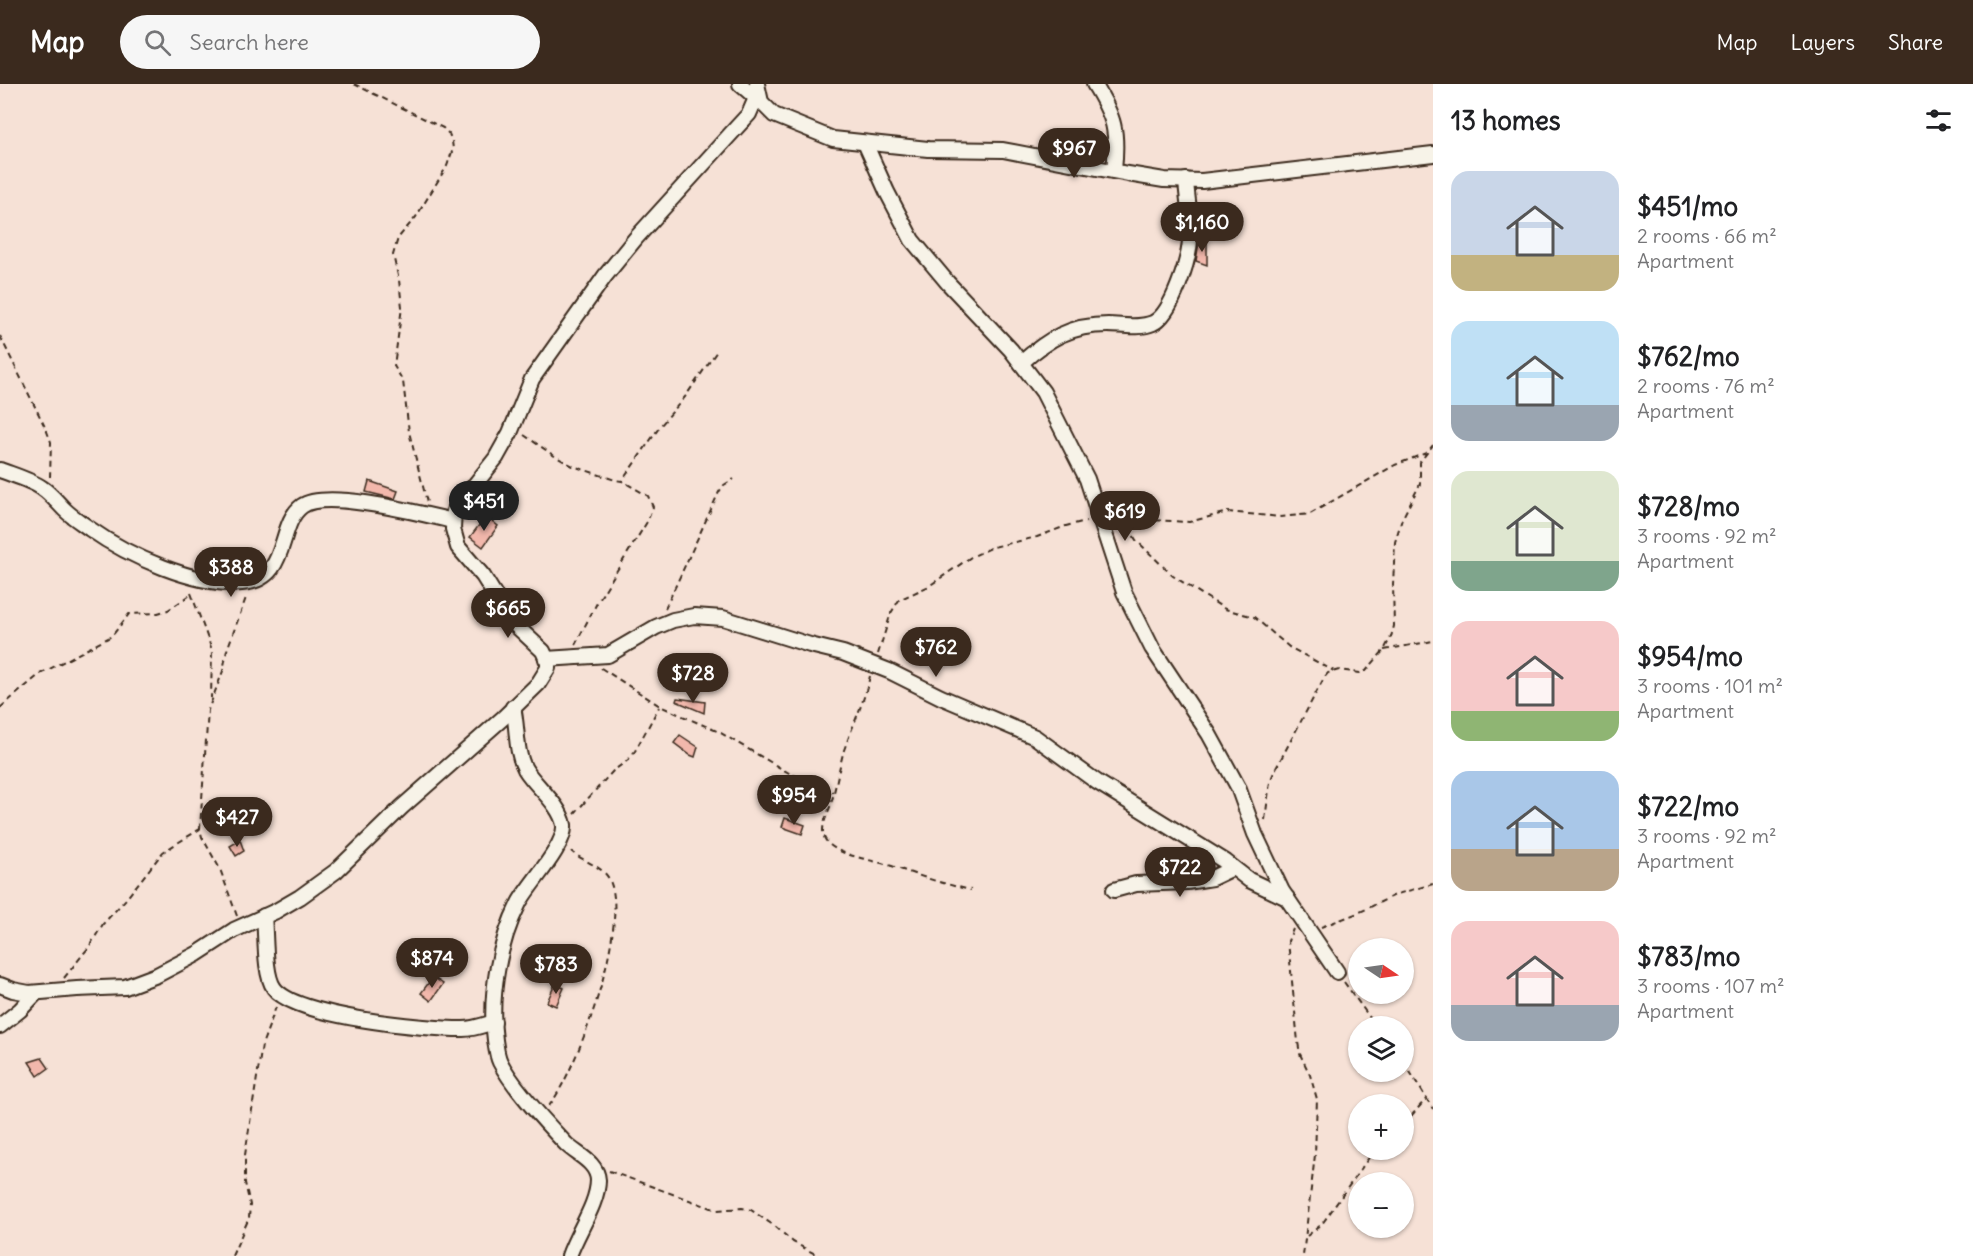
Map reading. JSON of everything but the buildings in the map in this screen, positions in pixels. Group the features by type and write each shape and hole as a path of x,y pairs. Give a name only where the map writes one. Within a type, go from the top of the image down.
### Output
{"street":[{"path":"740,84 758,95 774,115 833,139 928,149 1003,150 1164,180 1202,181 1433,154"},
{"path":"1094,84 1109,107 1115,125 1114,171"},
{"path":"0,985 13,990 36,993 77,988 125,987 158,975 241,927 300,897 336,871 402,807 538,684 548,668 543,651 511,621 483,576 458,547 453,529 454,511 496,458 513,426 532,379 605,276 636,238 749,114 758,95"},
{"path":"865,143 891,201 912,240 1021,363 1043,393 1087,479 1125,592 1152,648 1209,734 1238,787 1256,834 1287,898 1337,972"},
{"path":"1021,363 1046,341 1064,333 1106,325 1137,326 1154,323 1163,314 1175,294 1182,275 1190,240 1186,180"},
{"path":"0,471 42,488 68,513 92,531 132,553 186,575 219,582 256,580 269,571 280,553 294,515 303,506 318,499 353,501 453,521"},
{"path":"546,659 608,655 652,629 673,620 694,616 723,618 843,653 1035,737 1097,782 1249,880 1287,898"},
{"path":"513,707 519,754 525,769 539,784 559,814 562,834 544,869 531,883 518,905 498,965 494,992 494,1022 499,1062 541,1116 568,1145 595,1168 598,1178 596,1192 569,1256"},
{"path":"1114,890 1137,884 1187,882 1212,878 1233,868"},
{"path":"264,916 269,978 280,995 309,1008 359,1018 421,1026 466,1029 494,1022"},
{"path":"0,1026 36,993"}],"path":[{"path":"354,84 443,128 452,141 453,149 447,166 416,217 398,238 393,255 402,307 394,366 403,381 410,440 424,495 433,516"},
{"path":"0,336 51,442 50,496"},
{"path":"622,481 660,425 685,398 717,351"},
{"path":"513,426 556,457 573,466 622,481 648,496 653,507 647,522 598,601 568,658"},
{"path":"1264,827 1270,782 1274,772 1324,678 1334,671 1344,669 1360,673 1366,671 1384,650 1394,626 1395,542 1402,519 1420,484 1420,462 1433,445"},
{"path":"971,891 839,850 825,840 822,832 846,746 866,693 891,613 899,600 929,586 971,557 993,547 1101,518 1189,522 1228,512 1281,517 1310,514 1395,465 1426,453"},
{"path":"652,629 670,601 677,581 719,492 724,485 734,479"},
{"path":"1123,518 1136,540 1173,576 1225,609 1254,617 1289,647 1334,671"},
{"path":"186,575 212,650 211,700"},
{"path":"241,927 220,868 200,830 208,710 251,581"},
{"path":"0,708 40,674 112,636 129,614 158,613 168,610 192,594"},
{"path":"1384,650 1433,641"},
{"path":"590,657 616,679 660,706 718,732 789,772 833,792"},
{"path":"541,1116 566,1078 585,1031 605,970 615,916 614,894 610,879 600,869 575,854 562,834 609,776 635,751 660,706"},
{"path":"54,992 89,947 103,924 163,852 200,830"},
{"path":"1310,932 1358,913 1397,894 1433,884"},
{"path":"1299,916 1288,941 1290,978 1300,1054 1310,1075 1317,1099 1315,1155 1303,1256"},
{"path":"1337,972 1369,1016"},
{"path":"232,1256 249,1218 250,1206 244,1183 245,1155 262,1045 280,995"},
{"path":"1414,1078 1433,1109"},
{"path":"1414,1114 1428,1100 1433,1099"},
{"path":"1306,1237 1322,1224 1367,1160"},
{"path":"595,1168 616,1173 717,1210 742,1208 752,1210 793,1242 819,1256"}]}
